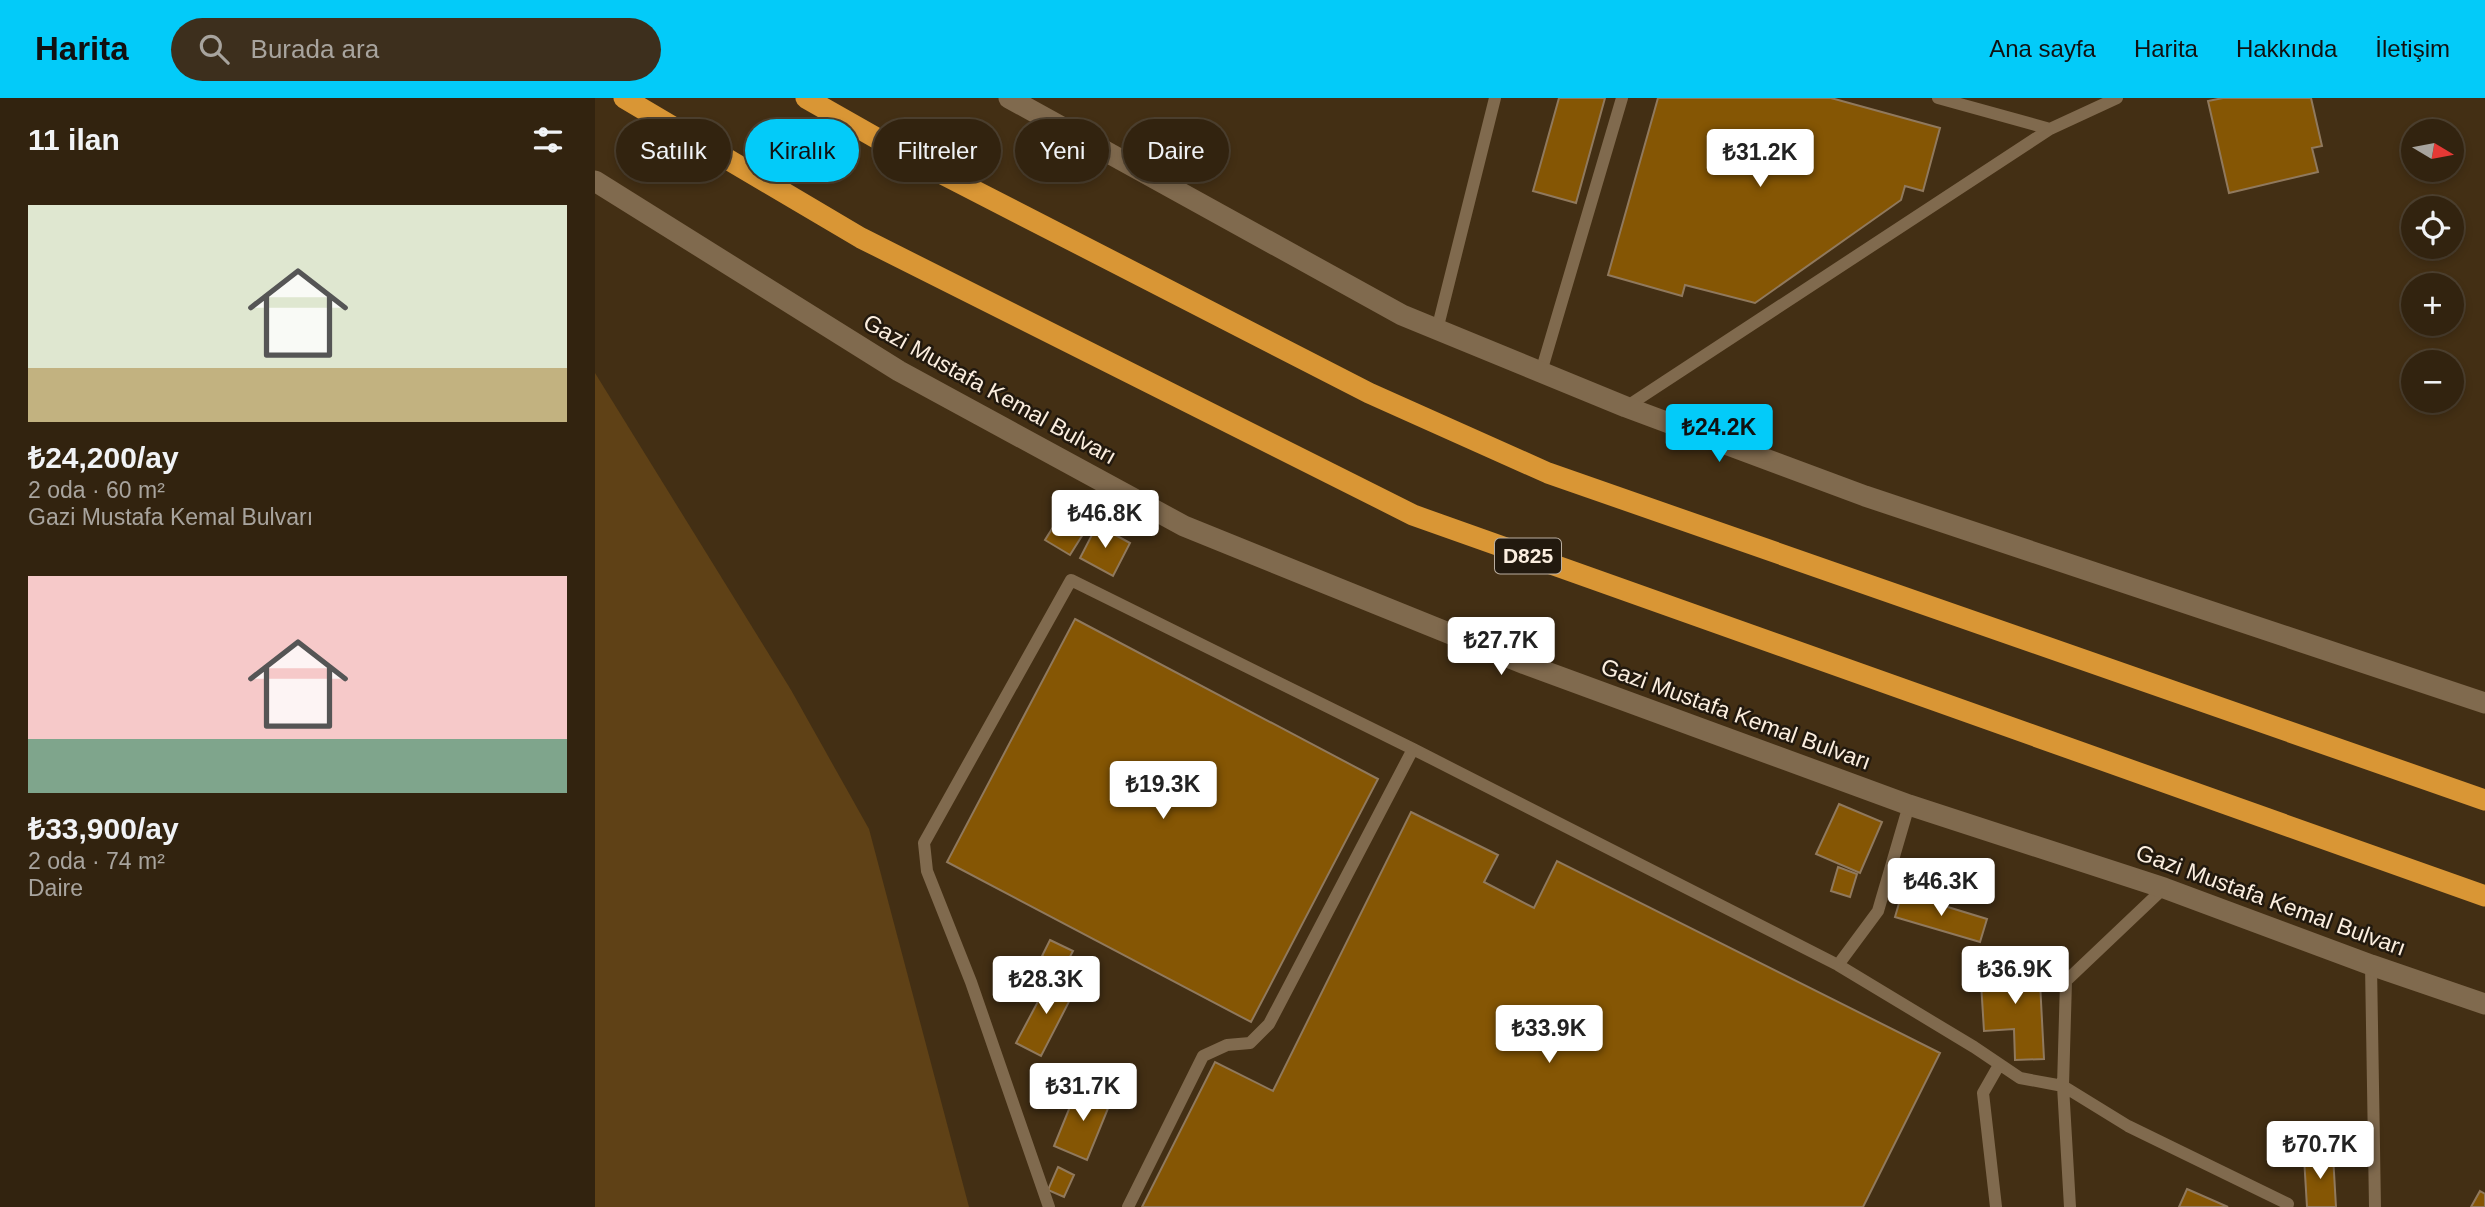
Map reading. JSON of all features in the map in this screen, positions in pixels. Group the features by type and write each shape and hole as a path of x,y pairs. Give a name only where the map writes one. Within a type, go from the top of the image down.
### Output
{"highway":[{"name":"D825","path":"624,98 861,238 1413,515 2485,896"},
{"path":"806,98 915,160 1369,393 1548,473 2485,800"}],"street":[{"path":"1009,98 1402,315 1437,330 1626,407 1865,496 2485,703"},
{"name":"Gazi Mustafa Kemal Bulvarı","path":"595,181 899,371 1184,526 1525,664 1909,805 2164,888 2485,1004"}],"lane":[{"path":"1437,330 1495,98"},
{"path":"1541,372 1622,98"},
{"path":"1938,98 2050,129"},
{"path":"1626,407 2050,129 2117,98"},
{"path":"1049,1207 971,982 927,871 923,843 1071,580 1413,749 1838,965 1974,1047 2019,1078 2063,1086 2128,1126 2288,1204"},
{"path":"1128,1207 1203,1056 1227,1045 1250,1043 1269,1024 1413,749"},
{"path":"1838,965 1878,911 1909,805"},
{"path":"2070,1207 2063,1086 2066,981 2164,888"},
{"path":"2371,965 2375,1207"},
{"path":"1996,1207 1983,1093 1999,1065"}],"shaded area":[{"path":"595,373 791,690 869,829 969,1207 595,1207"}],"building":[{"path":"1559,98 1605,98 1576,203 1533,191"},
{"path":"1658,98 1831,98 1940,128 1923,191 1905,186 1901,200 1755,303 1685,285 1682,296 1608,275"},
{"path":"2223,98 2311,98 2322,146 2312,148 2318,172 2229,193 2208,101"},
{"path":"1060,516 1085,531 1070,555 1045,540"},
{"path":"1097,525 1130,543 1113,576 1080,558"},
{"path":"1075,619 1378,779 1251,1022 947,862"},
{"path":"1839,804 1882,822 1860,873 1816,854"},
{"path":"1411,812 1498,855 1484,882 1534,908 1557,861 1940,1053 1863,1207 1142,1207 1215,1062 1273,1091"},
{"path":"1838,867 1857,874 1850,897 1831,891"},
{"path":"1902,893 1987,919 1980,942 1895,917"},
{"path":"1050,940 1073,951 1064,968 1042,956"},
{"path":"1040,958 1056,967 1044,989 1028,980"},
{"path":"2039,963 2044,1059 2015,1060 2014,1029 1984,1031 1980,966"},
{"path":"1052,975 1076,988 1041,1056 1016,1043"},
{"path":"1078,1087 1111,1101 1087,1160 1054,1146"},
{"path":"2333,1155 2336,1207 2307,1207 2304,1157"},
{"path":"1058,1167 1074,1175 1064,1197 1048,1190"},
{"path":"2187,1189 2228,1207 2179,1207"},
{"path":"2480,1191 2485,1194 2485,1207 2471,1207"}]}
